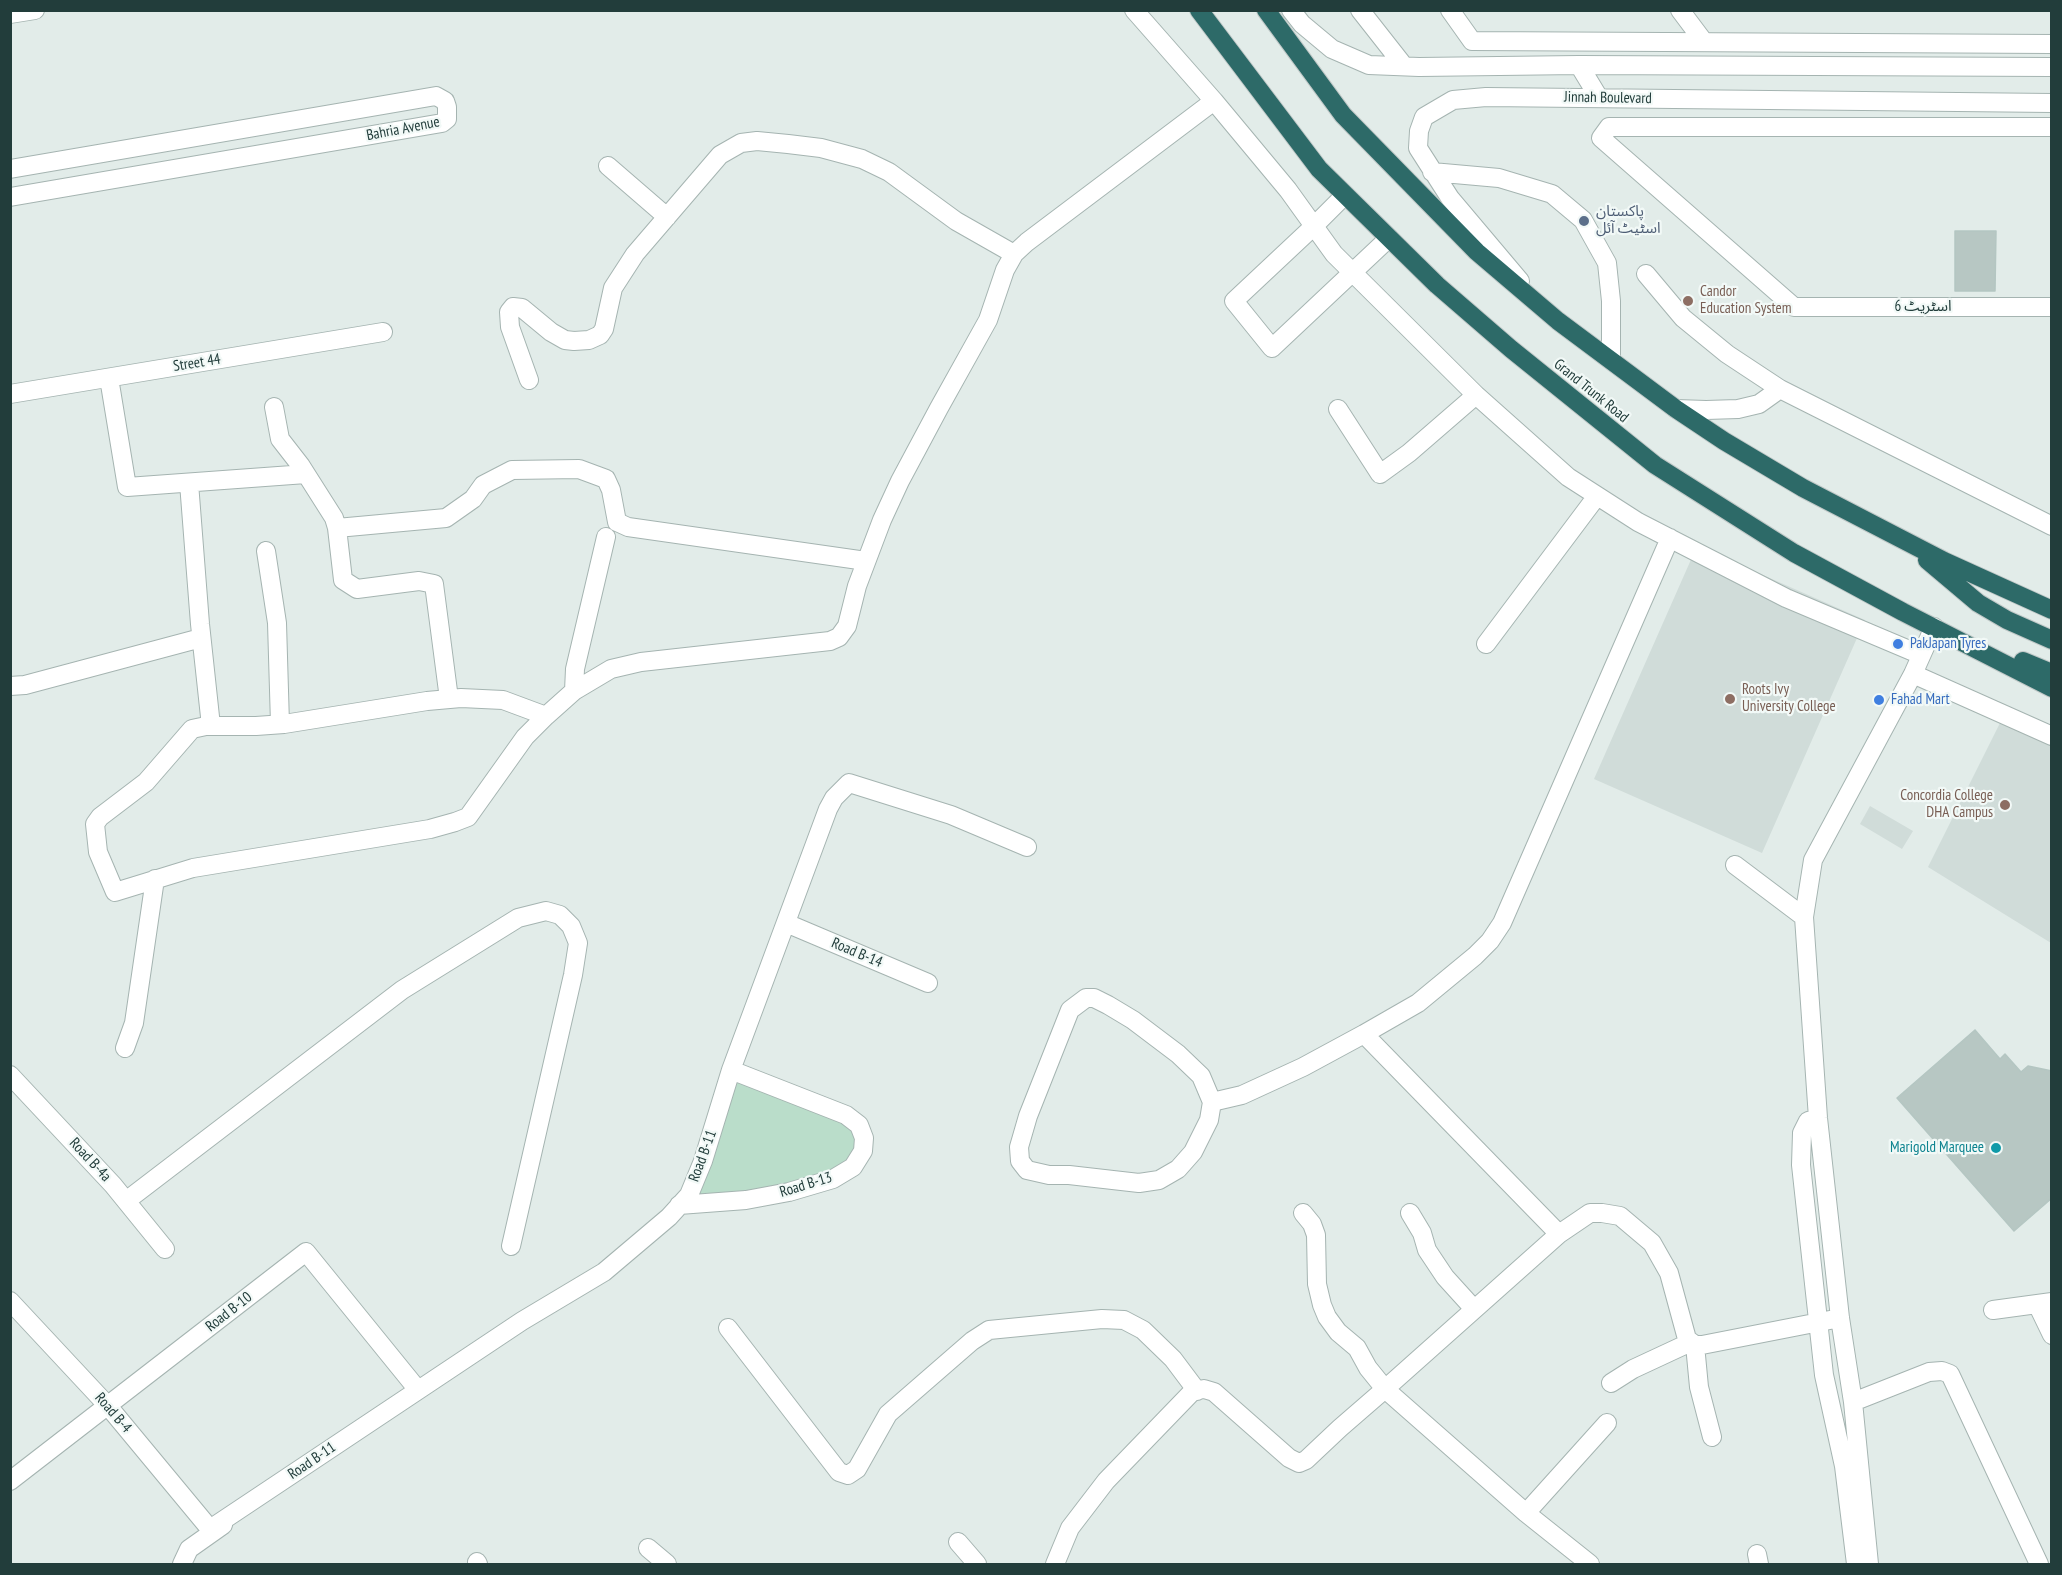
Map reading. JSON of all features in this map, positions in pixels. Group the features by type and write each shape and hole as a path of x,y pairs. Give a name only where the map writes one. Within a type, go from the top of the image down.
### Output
{"highway":[{"name":"Grand Trunk Road","path":"1199,10 1319,169 1345,195 1437,285 1511,349 1655,465 1794,553 2052,688"},
{"path":"1266,10 1343,114 1477,252 1558,321 1724,441 1803,488 1944,561 2052,610"},
{"path":"1903,540 1978,603 2007,620 2052,640"},
{"path":"1935,628 2052,673"}],"street":[{"path":"10,14 35,10"},
{"path":"1134,10 1288,190 1334,254 1476,395 1568,477 1638,522 1786,598 1922,655"},
{"path":"1291,10 1302,24 1332,49 1369,65 2052,67"},
{"path":"1360,10 1404,66"},
{"path":"1450,10 1472,41 2052,44"},
{"path":"1680,10 1704,42"},
{"path":"1981,44 1983,67"},
{"path":"1579,65 1599,98"},
{"name":"Bahria Avenue","path":"10,169 436,96 445,101 447,107 447,120 442,123 10,197"},
{"name":"Jinnah Boulevard","path":"1558,321 1512,273 1450,198 1418,148 1419,131 1424,117 1453,100 1486,97 2052,103"},
{"path":"546,716 493,698 449,699 280,724 211,726 192,729 146,782 100,817 95,825 98,852 114,892 193,868 430,829 468,817 511,756 546,716 574,691 611,669 641,662 830,641 839,637 847,626 857,586 882,520 900,481 988,320 1005,270 1014,254 1214,101"},
{"path":"1985,102 1986,127 2052,127"},
{"name":"اسٹریٹ 6","path":"1986,127 1609,127 1601,138 1794,307 2052,307"},
{"path":"529,380 510,327 509,312 513,307 522,308 551,332 565,340 589,340 600,335 604,329 614,288 634,254 720,155 741,143 757,141 788,144 838,152 862,159 889,172 956,221 1014,254"},
{"path":"608,166 667,217"},
{"path":"1432,172 1499,178 1552,194 1583,220 1607,263 1611,301 1611,360"},
{"path":"1345,195 1234,301 1272,348 1389,238"},
{"path":"1646,274 1683,318 1727,354 1780,389 2052,526"},
{"name":"Street 44","path":"10,394 382,332"},
{"path":"109,378 127,487 306,474"},
{"path":"1676,408 1738,409 1759,404 1771,398 1780,389"},
{"path":"1338,409 1380,474 1409,453 1476,395"},
{"path":"274,407 280,439 334,518 343,580 357,589 419,581 434,584 449,699"},
{"path":"337,528 446,518 473,499 483,485 512,470 579,470 606,479 611,490 617,522 628,527 866,561"},
{"path":"189,483 201,638 211,726"},
{"path":"1486,644 1597,496"},
{"path":"574,691 575,669 606,537"},
{"path":"1212,1102 1242,1095 1303,1067 1364,1034 1426,996 1490,941 1502,923 1670,538"},
{"path":"266,551 276,615 280,724"},
{"path":"1869,1564 1853,1402 1840,1318 1818,1118 1804,917 1813,860 1913,674 1935,628"},
{"path":"10,686 25,685 201,638"},
{"path":"1913,674 2052,736"},
{"name":"Road B-11","path":"210,1529 522,1321 604,1272 669,1217 689,1195 703,1161 731,1070 828,809 834,798 849,783 951,815 1027,846"},
{"path":"1735,865 1804,917"},
{"path":"124,1048 134,1023 155,879"},
{"path":"126,1201 402,990 518,918 546,911 560,915 571,926 578,943 511,1246"},
{"name":"Road B-14","path":"786,923 928,983"},
{"path":"1086,998 1094,998 1133,1020 1178,1054 1201,1076 1212,1102 1209,1120 1192,1152 1178,1169 1159,1180 1139,1183 1049,1175 1028,1170 1020,1161 1019,1147 1028,1116 1070,1010 1086,998"},
{"path":"1364,1034 1559,1234"},
{"name":"Road B-13","path":"679,1205 746,1200 800,1189 833,1179 853,1167 863,1150 864,1138 859,1125 846,1115 731,1070"},
{"name":"Road B-4a","path":"10,1075 126,1201 165,1249"},
{"path":"1818,1118 1808,1121 1802,1133 1801,1165 1826,1384 1844,1466 1856,1564"},
{"path":"1303,1213 1312,1224 1316,1235 1317,1284 1327,1317 1338,1332 1357,1348 1368,1368 1385,1389 1526,1513 1590,1564"},
{"path":"1410,1213 1422,1233 1427,1250 1445,1276 1474,1309"},
{"path":"1055,1564 1070,1528 1106,1481 1193,1391 1204,1389 1214,1392 1289,1458 1299,1463 1306,1460 1559,1234 1590,1213 1620,1216 1652,1244 1669,1273 1687,1339 1693,1343 1701,1345 1840,1318"},
{"name":"Road B-10","path":"10,1480 306,1252 418,1390"},
{"name":"Road B-4","path":"10,1301 108,1406 210,1529"},
{"path":"1993,1310 2044,1303 2052,1335"},
{"path":"728,1328 839,1472 848,1475 857,1469 888,1414 972,1341 989,1330 1102,1319 1124,1320 1143,1330 1173,1359 1197,1390"},
{"path":"1611,1383 1633,1369 1693,1343"},
{"path":"1693,1343 1699,1387 1712,1437"},
{"path":"1853,1402 1929,1372 1942,1371 1950,1374 2039,1564"},
{"path":"1526,1513 1607,1423"},
{"path":"182,1564 189,1549 344,1439"},
{"path":"958,1542 977,1564"},
{"path":"648,1548 667,1564"}],"shaded area":[{"name":"Roots Ivy University College","path":"1697,546 1865,620 1762,853 1594,779"},
{"name":"Concordia College DHA Campus","path":"2001,721 2051,744 2051,943 1928,867"},
{"path":"1870,806 1913,831 1902,849 1860,824"}],"green space":[{"path":"733,1075 857,1129 852,1164 789,1189 692,1195"}],"building":[{"path":"1955,231 1996,231 1995,291 1955,291"},
{"name":"Marigold Marquee","path":"1975,1030 2000,1059 2005,1054 2021,1072 2028,1066 2052,1071 2052,1198 2014,1231 1897,1098"}],"place":[{"name":"پاکستان اسٹیٹ آئل","path":"1584,221"},
{"name":"Candor Education System","path":"1688,301"},
{"name":"PakJapan Tyres","path":"1898,644"},
{"name":"Roots Ivy University College","path":"1730,699"},
{"name":"Fahad Mart","path":"1879,700"},
{"name":"Concordia College DHA Campus","path":"2005,805"},
{"name":"Marigold Marquee","path":"1996,1148"}]}
